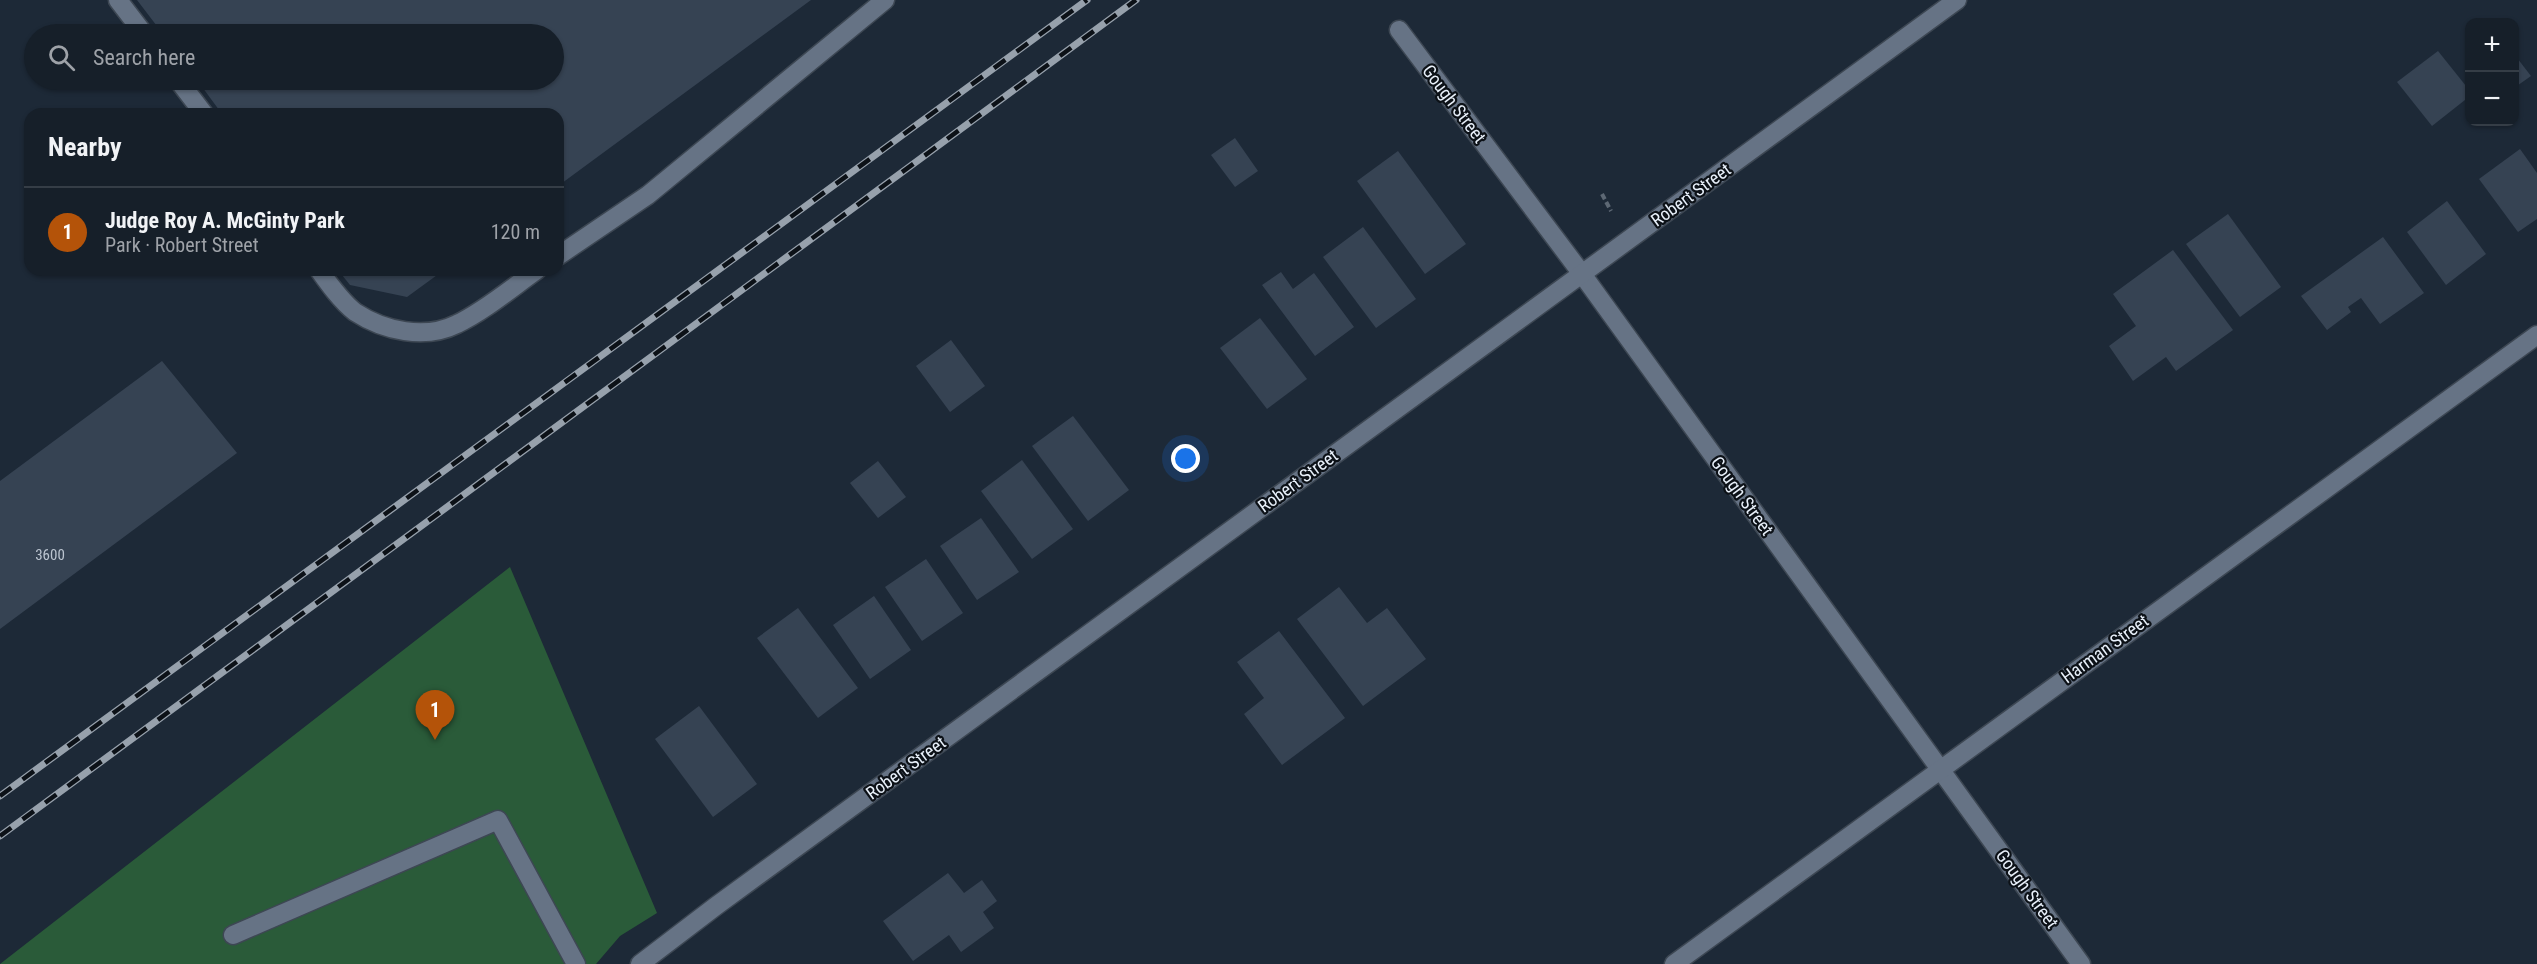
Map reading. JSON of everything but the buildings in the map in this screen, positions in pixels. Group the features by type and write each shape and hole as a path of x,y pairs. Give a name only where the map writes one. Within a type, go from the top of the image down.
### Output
{"street":[{"path":"118,0 136,24"},
{"path":"564,252 648,195 885,0"},
{"name":"Robert Street","path":"640,964 716,906 1958,0"},
{"name":"Gough Street","path":"1399,30 1582,274 2081,964"},
{"path":"186,90 199,108"},
{"path":"324,276 356,312 404,332 442,330 458,324 528,276"},
{"name":"Harman Street","path":"1674,964 2537,335"},
{"path":"233,935 498,820 576,964"}],"path":[{"path":"1602,194 1611,211"}],"green space":[{"path":"510,567 657,913 620,936 596,964 0,964"}],"railway":[{"path":"0,796 1087,0"},
{"path":"0,836 1136,0"}],"place":[{"name":"Judge Roy A. McGinty Park","path":"435,740"}]}
